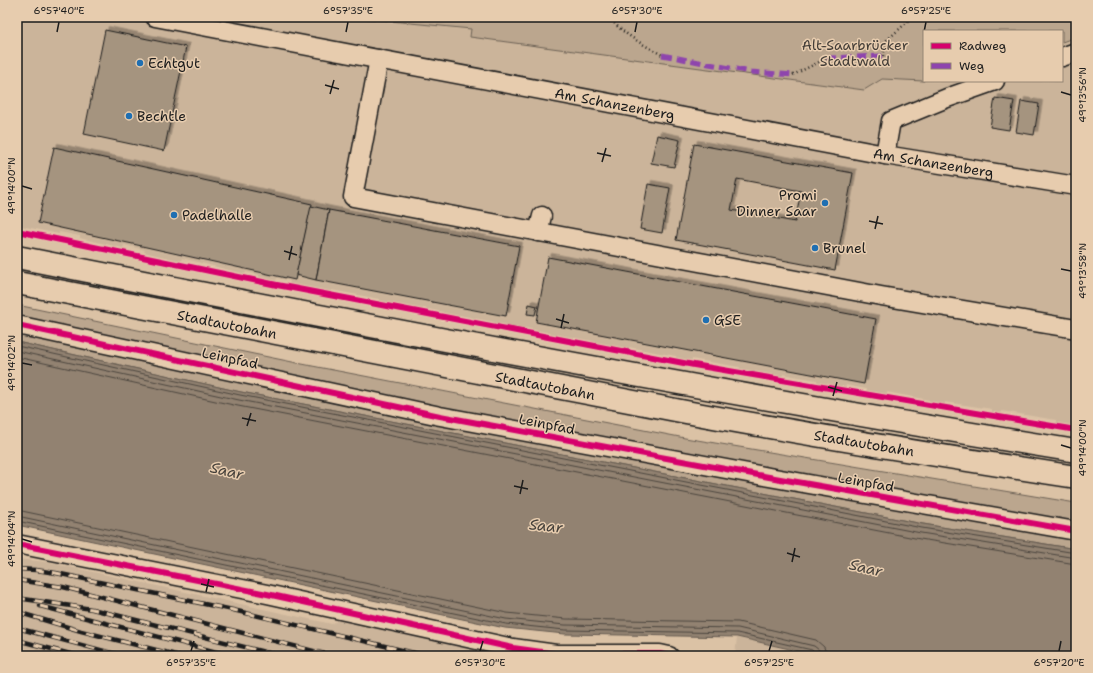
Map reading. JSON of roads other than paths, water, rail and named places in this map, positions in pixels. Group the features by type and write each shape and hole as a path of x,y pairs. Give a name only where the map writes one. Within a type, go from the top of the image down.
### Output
{"highway":[{"name":"Stadtautobahn","path":"17,257 691,386 882,420 1076,451"},
{"name":"Stadtautobahn","path":"17,283 688,412 902,450 1076,477"}],"street":[{"name":"Am Schanzenberg","path":"155,17 884,155 1076,186"},
{"path":"1063,57 1076,52"},
{"path":"379,59 353,197 540,224 873,294 1076,329"},
{"path":"884,155 891,121 947,98 992,82"},
{"name":"Leinpfad","path":"17,325 440,416 761,476 1076,531"},
{"path":"17,544 267,594 513,648 556,654 660,654 669,656"}],"water":[{"name":"Saar","path":"17,342 241,392 923,524 1076,549 1076,656 820,656 737,637 565,634 505,628 17,525"}],"railway":[{"path":"17,569 56,573 233,610 427,656"},
{"path":"17,580 63,587 333,656"},
{"path":"17,598 92,609 281,656"},
{"path":"40,606 232,656"},
{"path":"17,612 81,631 180,656"},
{"path":"17,628 123,656"},
{"path":"17,640 78,656"},
{"path":"17,651 34,656"}],"place":[{"name":"Echtgut","path":"140,63"},
{"name":"Bechtle","path":"129,116"},
{"name":"Promi Dinner Saar","path":"825,203"},
{"name":"Padelhalle","path":"174,215"},
{"name":"Brunel","path":"815,248"},
{"name":"GSE","path":"706,320"}],"park label":[{"name":"Alt-Saarbrücker Stadtwald","path":"855,54"}]}
